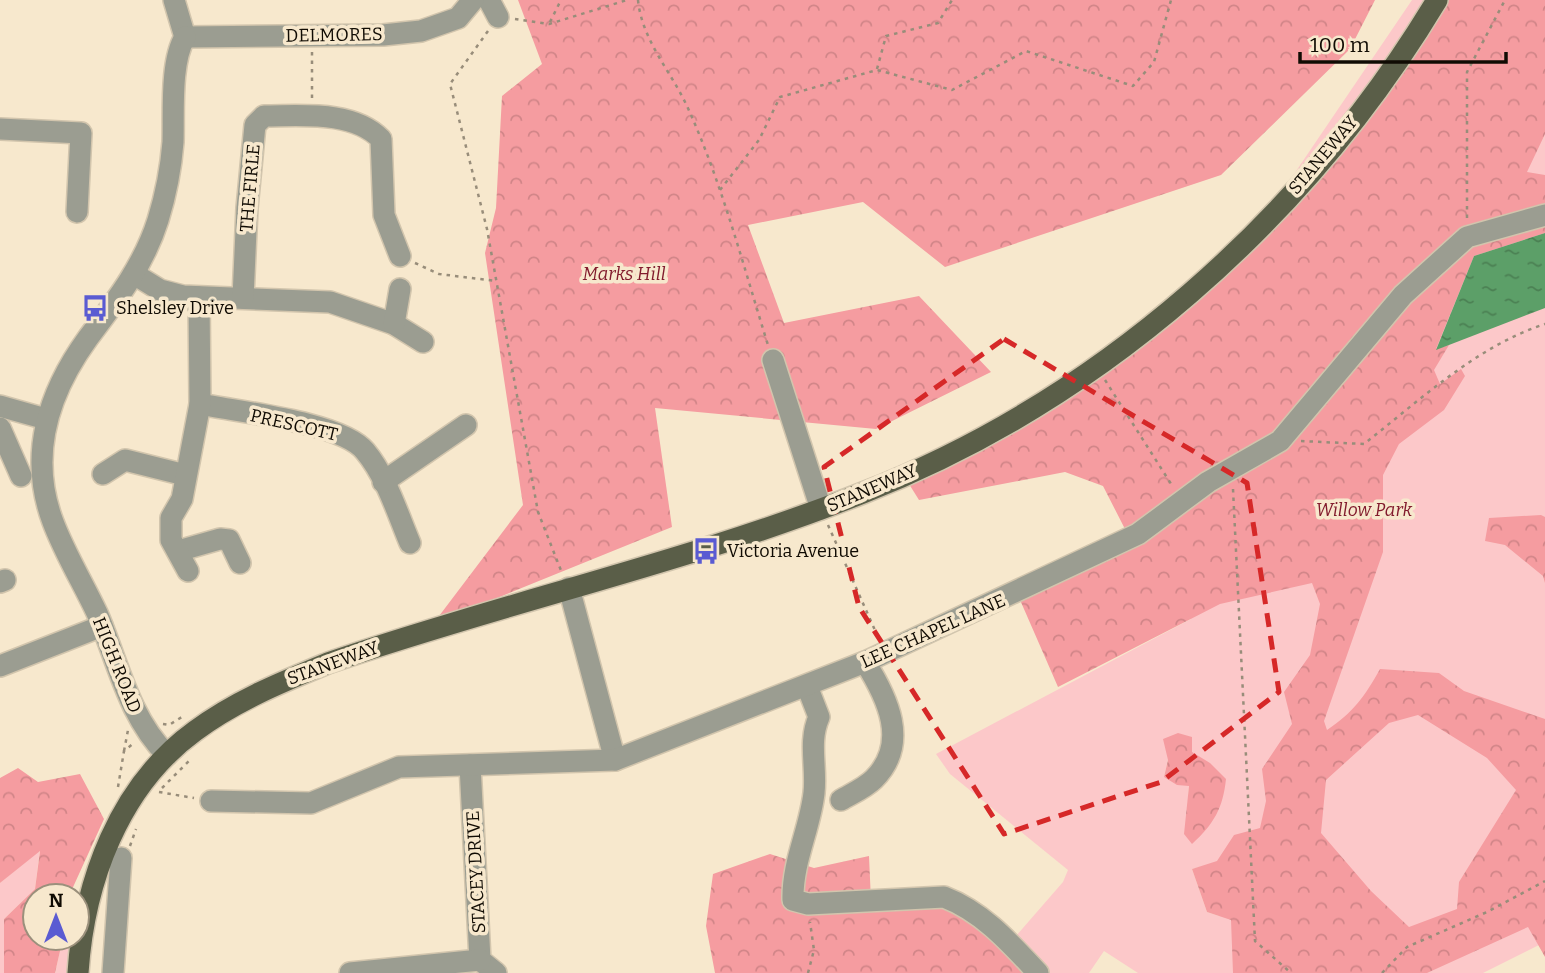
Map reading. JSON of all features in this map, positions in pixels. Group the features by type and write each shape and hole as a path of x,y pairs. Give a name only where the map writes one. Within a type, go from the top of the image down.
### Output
{"main road":[{"name":"STANEWAY","path":"167,755 218,716 294,677 381,645 821,509 904,476 973,442 1095,365 1153,324 1210,277 1252,236 1351,123 1401,56 1437,0"},
{"path":"91,886 109,839 125,810 167,755"},
{"path":"78,973 81,952"}],"street":[{"path":"174,0 185,37"},
{"name":"DELMORES","path":"185,37 383,35 439,27 458,18 473,0"},
{"name":"HIGH ROAD","path":"167,755 137,716 102,626 49,509 41,458 46,419 69,366 134,274 153,235 168,182 177,60 185,37"},
{"name":"THE FIRLE","path":"243,298 247,208 255,125 264,116 312,116 344,120 370,128 381,139 384,215 400,256"},
{"path":"0,129 81,133 77,212"},
{"name":"LEE CHAPEL LANE","path":"211,801 311,803 399,767 615,760 865,662 1138,534 1232,468 1280,441 1403,295 1467,237 1545,215"},
{"path":"134,274 160,290 199,297 330,302 394,324 423,342"},
{"path":"394,324 400,289"},
{"path":"188,571 171,540 171,518 182,499 200,404 199,297"},
{"path":"773,360 821,509"},
{"name":"PRESCOTT","path":"200,404 336,430 364,449 383,482 410,543"},
{"path":"20,476 1,415 46,419"},
{"path":"383,482 466,425"},
{"path":"103,474 125,460 186,474"},
{"path":"178,551 220,539 229,540 240,563"},
{"path":"569,588 615,760"},
{"path":"0,666 102,626"},
{"path":"841,800 874,779 888,756 892,729 891,712 886,696 865,662"},
{"path":"807,686 819,717 813,731 814,793 792,880 793,900 808,904 944,897 964,905 986,921 1038,973"},
{"name":"STACEY DRIVE","path":"470,765 488,966"},
{"path":"113,973 121,858"},
{"path":"91,901 94,915 113,951"},
{"path":"350,973 488,966"}],"path":[{"path":"549,24 561,0"},
{"path":"555,559 538,512 487,229 450,85 494,9 549,24 627,0"},
{"path":"638,0 640,24 686,105 720,190 773,360"},
{"path":"877,70 886,36 938,23 952,0"},
{"path":"720,190 759,140 780,97 877,70 952,89 1026,51 1133,86 1154,62 1171,0"},
{"path":"1467,237 1467,72 1505,0"},
{"path":"312,35 312,116"},
{"path":"400,256 439,274 496,281"},
{"path":"1280,441 1364,444 1452,374 1518,332 1545,324"},
{"path":"1095,365 1183,501"},
{"path":"1232,468 1255,941 1290,973"},
{"path":"821,509 884,651"},
{"path":"159,724 169,725 192,711"},
{"path":"117,790 124,751 137,742"},
{"path":"193,757 159,792 211,801"},
{"path":"1382,973 1407,947 1487,912 1545,881"},
{"path":"808,904 814,950 808,973"}],"highlighted area":[{"path":"1004,339 1247,483 1279,692 1161,782 1004,834 859,607 824,467"}],"green space":[{"name":"Marks Hill","path":"518,0 1375,0 1350,49 1221,175 945,267 863,202 748,225 784,323 919,296 991,372 876,429 655,408 672,527 433,624 523,505 485,253 496,208 502,96 542,64"},
{"name":"Willow Park","path":"1412,0 1545,0 1545,942 1483,973 1138,973 1104,951 1089,973 1038,973 1010,943 1063,882 1068,870 950,774 936,754 1191,619 1181,513 1252,236","holes":["1168,760 1205,760 1187,815 1189,785 1164,777","1215,863 1220,916 1207,912 1192,869"]},
{"name":"Willow Park","path":"1437,0 1545,0 1545,134 1527,172 1545,175 1545,233 1474,256 1436,349 1449,345 1434,370 1440,384 1461,369 1465,376 1444,410 1399,444 1383,475 1383,552 1324,721 1327,730 1344,717 1363,696 1380,669 1439,673 1464,691 1545,719 1545,957 1528,927 1427,973 1233,973 1231,920 1207,912 1192,869 1217,861 1234,835 1260,828 1266,801 1262,769 1292,724 1284,692 1310,655 1320,604 1312,583 1220,604 1058,687 1017,593 1125,529 1103,486 1065,472 919,500 904,476 1041,402 1252,236","holes":["1418,715 1487,758 1516,790 1459,882 1457,909 1409,927 1371,891 1321,833 1326,780 1389,723"]},
{"path":"1545,517 1545,583 1543,576 1505,545 1485,541 1489,518"},
{"path":"1178,733 1192,737 1192,752 1210,763 1226,779 1223,799 1216,815 1192,844 1184,834 1189,786 1177,785 1164,777 1168,760 1163,739"},
{"path":"18,768 38,782 80,774 104,819 75,882 36,882 40,851 0,883 0,778"},
{"path":"40,849 36,882 21,882 21,903 4,919 4,973 0,973 0,883"},
{"path":"770,854 814,868 869,856 871,901 944,897 1038,973 715,973 706,926 713,874"},
{"path":"21,903 21,952 60,952 55,973 4,973 4,919"},
{"path":"60,952 81,952 78,973 55,973"}],"water":[{"path":"1545,233 1545,308 1436,350 1474,256"}],"place":[{"name":"Shelsley Drive","path":"95,308"},
{"name":"Victoria Avenue","path":"706,551"}]}
